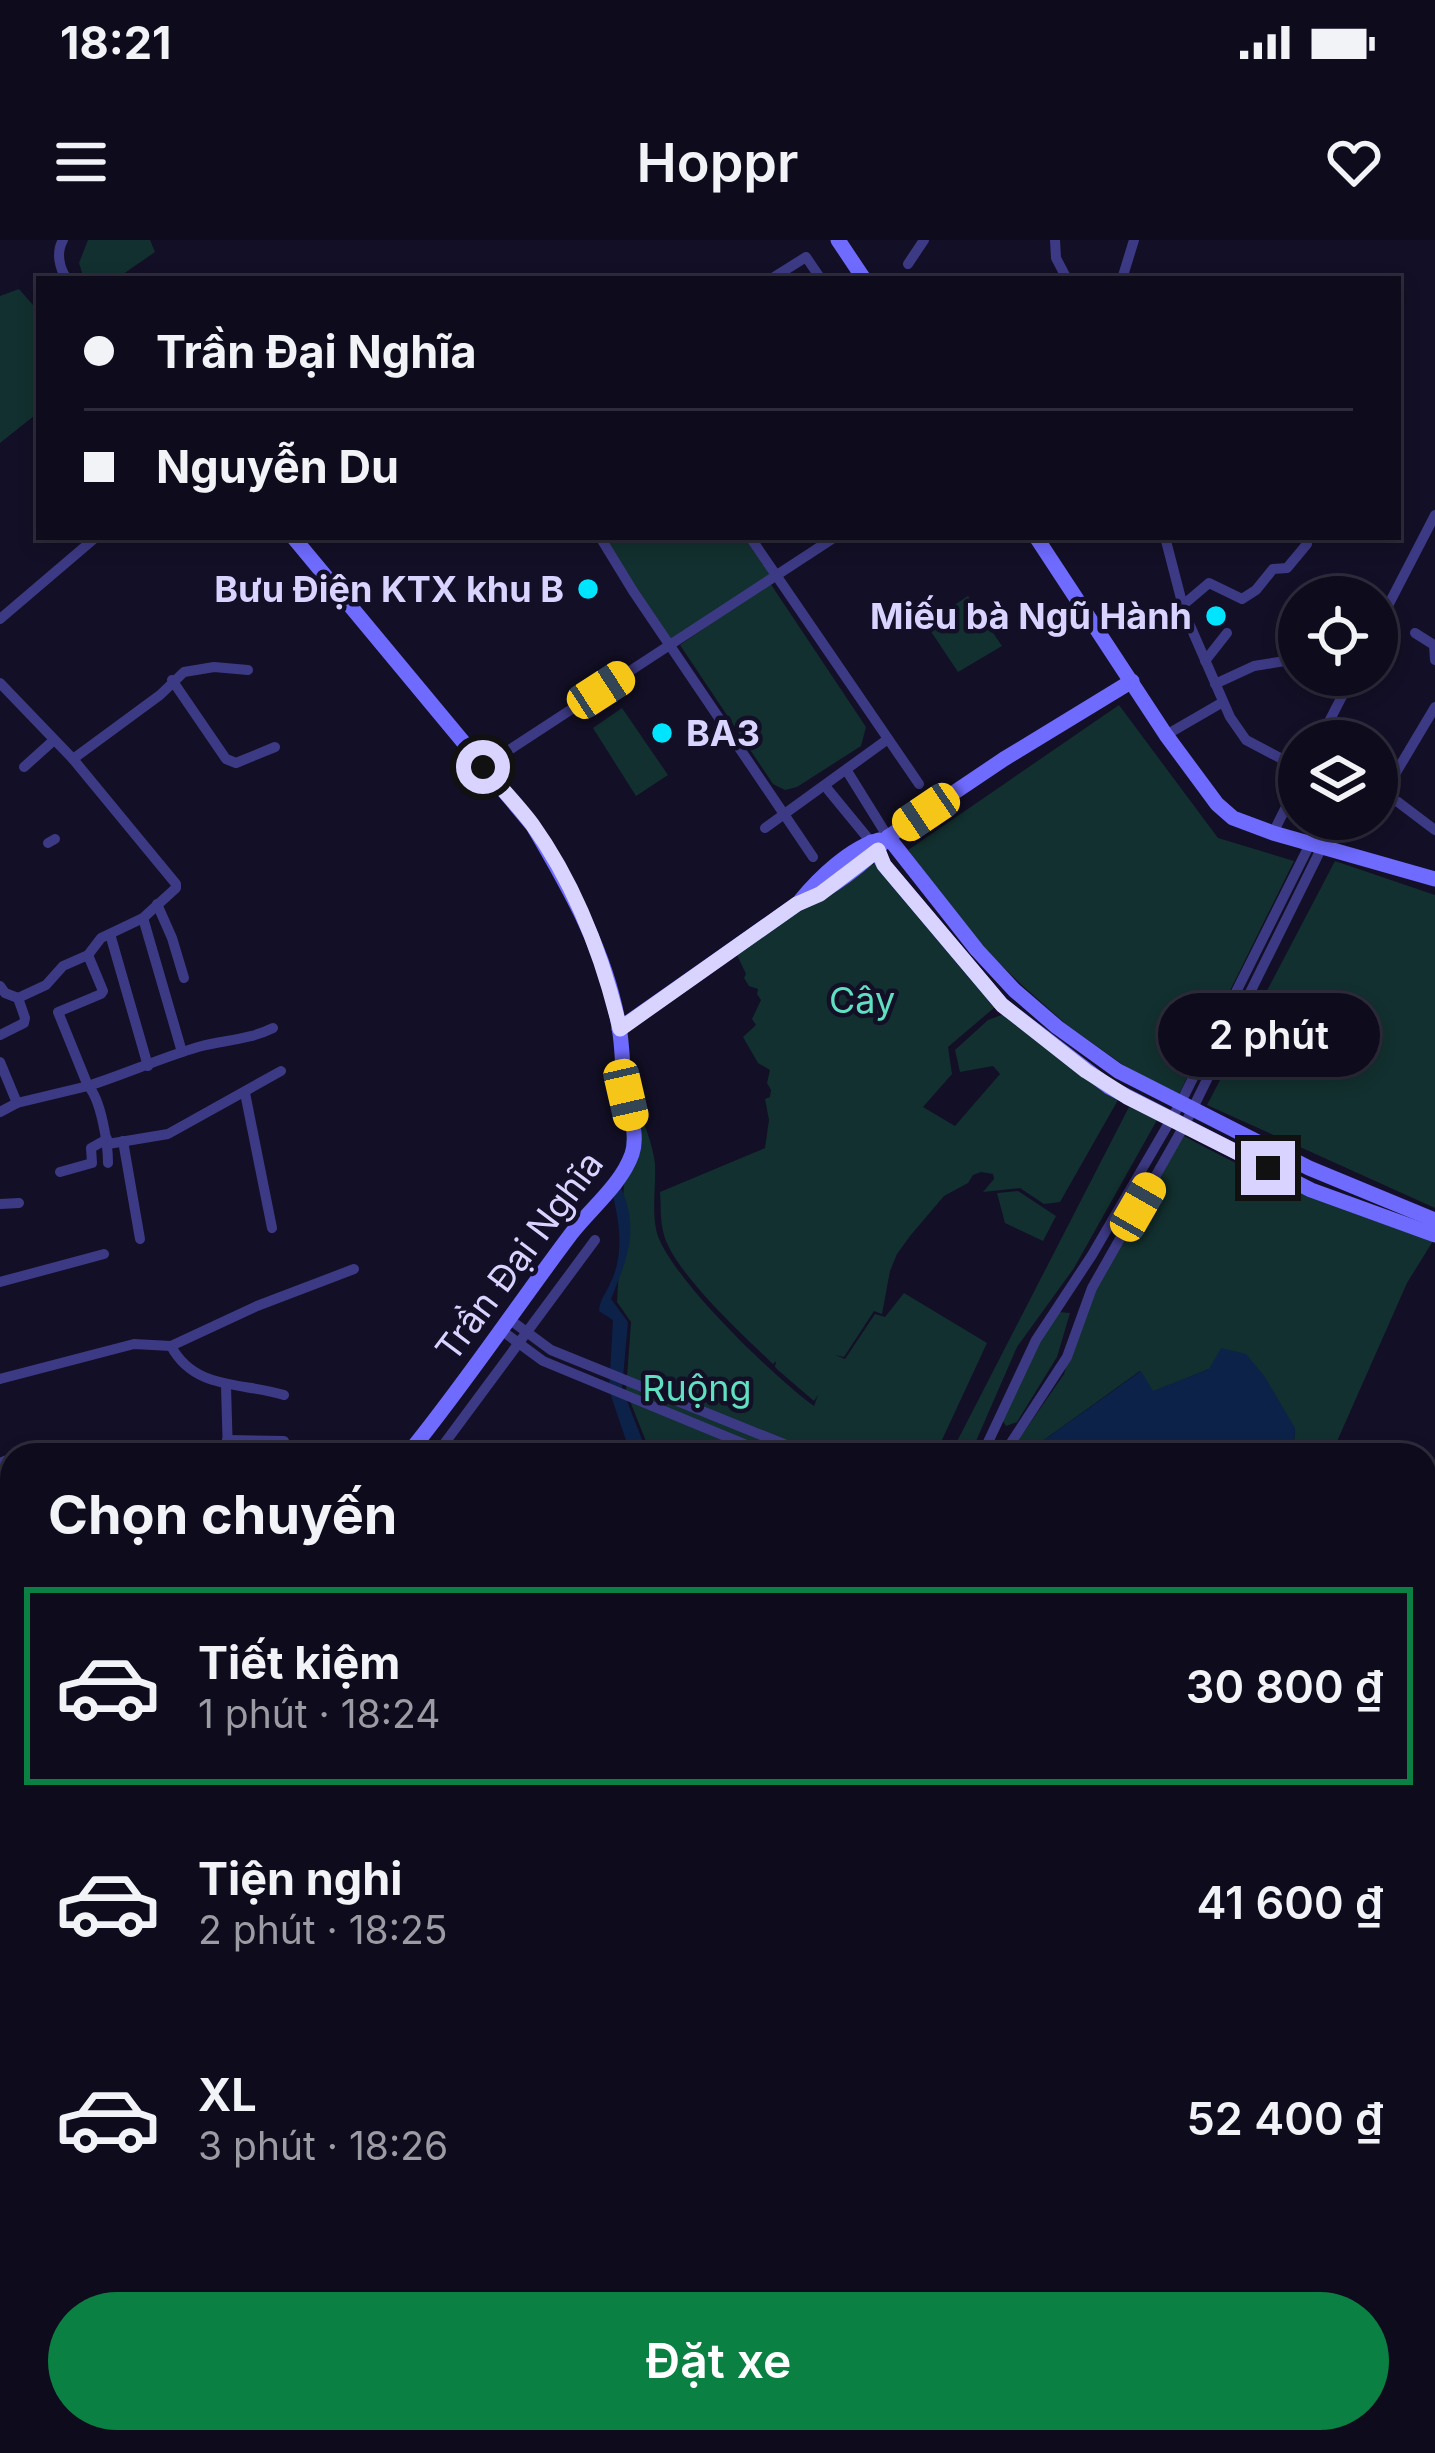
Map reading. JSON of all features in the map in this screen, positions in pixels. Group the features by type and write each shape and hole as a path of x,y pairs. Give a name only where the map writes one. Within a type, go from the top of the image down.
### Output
{"street":[{"path":"63,240 59,258 66,276"},
{"path":"838,240 862,276"},
{"path":"908,263 924,240"},
{"path":"1054,240 1065,276"},
{"path":"1123,276 1134,240"},
{"path":"776,276 806,256 819,276"},
{"path":"1398,587 1434,519"},
{"path":"0,620 93,540"},
{"name":"Trần Đại Nghĩa","path":"295,540 533,826 580,908 603,968 620,1029 634,1129 633,1152 616,1183 574,1230 416,1443"},
{"path":"602,540 813,857"},
{"path":"752,540 919,784"},
{"path":"483,767 830,540"},
{"path":"1038,540 1216,804 1233,818 1273,833 1435,880"},
{"path":"1166,540 1183,605 1223,702 1246,740 1278,757"},
{"path":"1183,605 1209,583 1242,598 1256,590 1273,568 1287,568 1307,544"},
{"path":"1205,661 1228,633"},
{"path":"1415,633 1434,645 1435,660"},
{"path":"1215,684 1255,666 1278,662"},
{"path":"73,759 184,672 214,667 248,670"},
{"path":"172,680 226,759 236,763 274,747"},
{"path":"620,1029 797,904 820,894 879,843 1004,759 1132,682"},
{"path":"0,683 73,759 176,884 142,918 101,938 88,955 64,965 46,985 18,998 4,993 0,986"},
{"path":"1166,735 1223,702"},
{"path":"1398,766 1435,706"},
{"path":"764,828 888,739"},
{"path":"24,766 54,740"},
{"path":"847,771 879,843"},
{"path":"825,786 1014,990 1131,1089 1311,1190 1435,1235"},
{"path":"1398,804 1435,830"},
{"path":"1273,833 1278,823"},
{"path":"992,1433 1010,1442 1067,1358 1092,1288 1316,846"},
{"path":"157,904 184,979"},
{"path":"142,918 182,1052"},
{"path":"110,934 148,1066"},
{"path":"88,955 103,991 58,1012 88,1086 97,1095 108,1163"},
{"path":"0,1035 24,1023 18,998"},
{"path":"0,1112 16,1103 88,1086 182,1052 255,1037 273,1028"},
{"path":"0,1062 16,1103"},
{"path":"60,1172 92,1162 91,1148 107,1142 168,1135 281,1072"},
{"path":"245,1093 272,1228"},
{"path":"1182,1115 1435,1220"},
{"path":"987,1443 1036,1340 1182,1115"},
{"path":"123,1141 140,1239"},
{"path":"0,1204 19,1203"},
{"path":"445,1443 595,1240"},
{"path":"0,1282 104,1253"},
{"path":"0,1378 134,1344 170,1346 354,1269"},
{"path":"1064,1300 1083,1312"},
{"path":"505,1324 606,1387 742,1443"},
{"path":"170,1346 197,1373 226,1386 284,1395"},
{"path":"558,1360 605,1372 781,1443"},
{"path":"226,1386 227,1440 284,1441"}],"green space":[{"path":"88,240 150,240 155,252 120,276 83,276 79,263"},
{"path":"19,289 36,309 36,414 0,443 0,296"},
{"path":"602,540 749,540 775,577 669,645"},
{"path":"770,583 866,727 861,746 785,790 773,784 680,645"},
{"path":"968,596 1002,646 958,672 926,624"},
{"path":"1119,705 1218,838 1294,861 1179,1094 1129,1069 1023,986 983,948 908,850"},
{"path":"622,708 668,775 636,796 593,728"},
{"path":"1335,861 1435,895 1435,1208 1207,1105"},
{"path":"876,864 995,1007 948,1047 952,1074 923,1107 955,1126 1000,1074 993,1066 960,1072 955,1050 988,1020 1004,1014 1118,1100 1060,1202 1044,1204 1020,1188 983,1192 994,1179 993,1174 981,1172 944,1196 897,1254 882,1314 874,1311 844,1357 835,1355 845,1359 875,1314 885,1317 904,1293 987,1343 941,1443 647,1443 626,1391 631,1322 617,1302 629,1098 637,1102 652,1149 655,1221 663,1248 724,1324 814,1406 818,1395 814,1401 779,1371 776,1361 773,1364 727,1320 679,1264 663,1231 660,1192 765,1148 770,1070 758,1063 743,1037 756,1025 752,1019 761,1000 758,989 744,978 737,955 858,866"},
{"path":"1129,1107 1157,1120 1074,1268 1017,1347 975,1443 956,1443"},
{"path":"1184,1136 1306,1194 1433,1241 1407,1283 1336,1443 1294,1443 1295,1428 1209,1369 1152,1392 1140,1371 1040,1443 1016,1443 1064,1374 1087,1299"},
{"path":"1018,1191 1056,1216 1043,1241 1005,1223 997,1193"},
{"path":"1058,1312 1070,1313 1057,1357 1017,1422 1006,1426 1003,1421 1023,1369"}],"water":[{"path":"621,1188 630,1231 611,1299 628,1322 622,1388 643,1443 627,1443 609,1390 613,1320 599,1311 619,1251 613,1196"},
{"path":"1221,1348 1246,1354 1295,1428 1294,1443 1040,1443 1141,1371 1153,1391 1209,1369"}],"place":[{"name":"Bưu Điện KTX khu B","path":"588,589"},
{"name":"Miếu bà Ngũ Hành","path":"1216,616"},
{"name":"BA3","path":"662,733"}],"route":[{"path":"483,767 533,826 580,908 620,1029 878,850 884,865 1002,1005 1109,1087 1268,1168"}],"park label":[{"name":"Cây","path":"862,1000"},
{"name":"Ruộng","path":"697,1388"}]}
